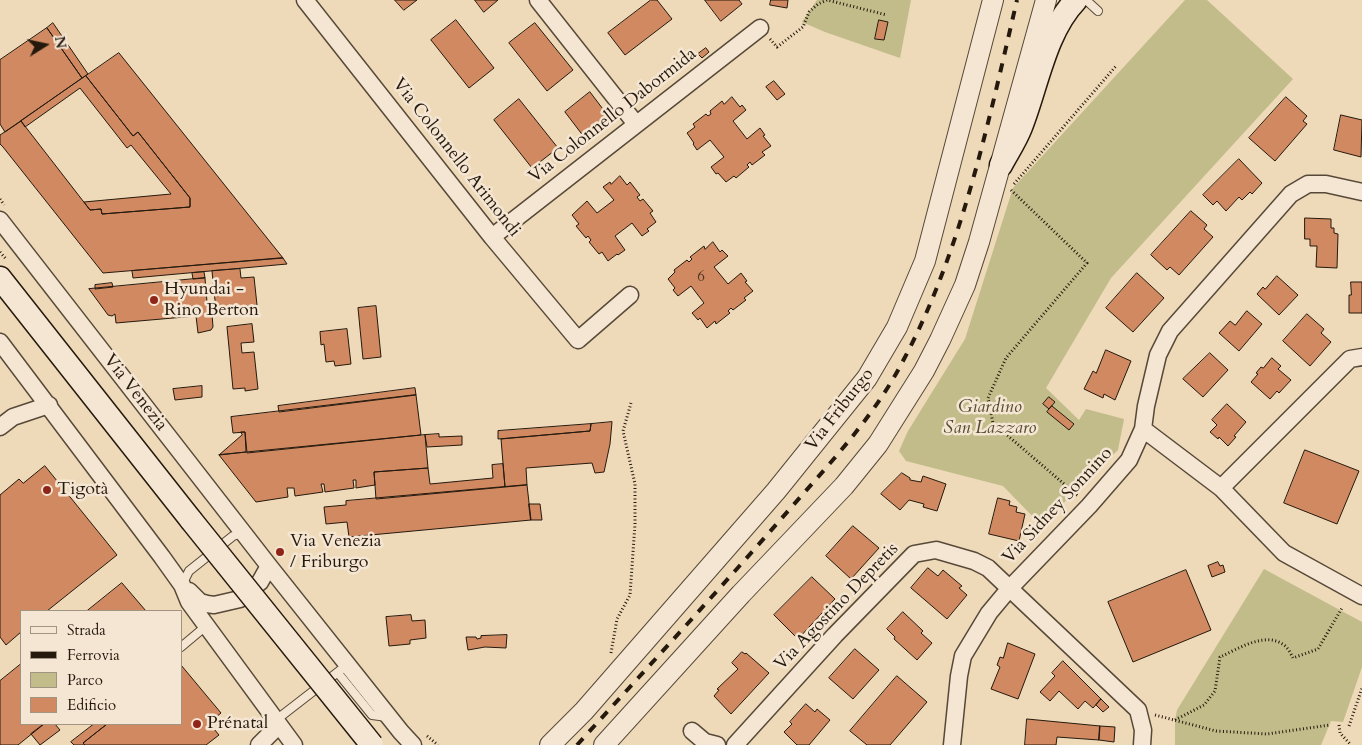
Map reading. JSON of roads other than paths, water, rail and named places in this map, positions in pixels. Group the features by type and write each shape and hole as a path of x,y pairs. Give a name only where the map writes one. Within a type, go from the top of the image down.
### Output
{"main road":[{"path":"1001,165 1020,128 1052,38 1069,7 1076,0"},
{"name":"Via Venezia","path":"0,278 372,745"}],"street":[{"name":"Via Colonnello Arimondi","path":"305,0 492,237 578,340 630,295"},
{"path":"538,0 636,124"},
{"name":"Via Friburgo","path":"550,745 590,704 776,490 867,378 897,327 926,261 993,0"},
{"path":"604,745 685,654 844,486 878,444 924,371 965,285 980,242 1046,0"},
{"name":"Via Colonnello Dabormida","path":"492,237 760,28"},
{"name":"Via Sidney Sonnino","path":"952,745 959,676 963,656 989,613 1009,589 1090,506 1129,460 1143,429 1146,406 1158,355 1170,331 1292,194 1308,184 1326,184 1362,192"},
{"name":"Via Venezia","path":"0,220 269,566 343,669 413,745"},
{"path":"0,342 182,585 200,602 214,605 240,599 260,582 269,566"},
{"path":"1221,488 1350,359 1362,357"},
{"path":"0,427 13,417 49,405"},
{"path":"1143,429 1221,488 1284,553 1362,596"},
{"name":"Via Agostino Depretis","path":"735,745 835,635 914,554 936,550 974,561 988,568 1138,710 1143,730 1142,745"},
{"path":"182,585 189,602 294,745"},
{"path":"259,745 277,723"},
{"path":"692,731 705,742 717,745"}],"lane":[{"path":"1086,0 1098,11"},
{"path":"182,585 189,571 233,536 243,533"},
{"path":"182,646 206,626"},
{"path":"277,723 343,669"}],"railway":[{"path":"577,745 836,457 880,400 892,380 924,317 958,229 984,138 1017,0"}],"place":[{"name":"Hyundai - Rino Berton","path":"154,300"},
{"name":"Tigotà","path":"47,490"},
{"name":"Via Venezia / Friburgo","path":"280,552"},
{"name":"Prénatal","path":"197,724"}],"park label":[{"name":"Giardino San Lazzaro","path":"990,418"}]}
